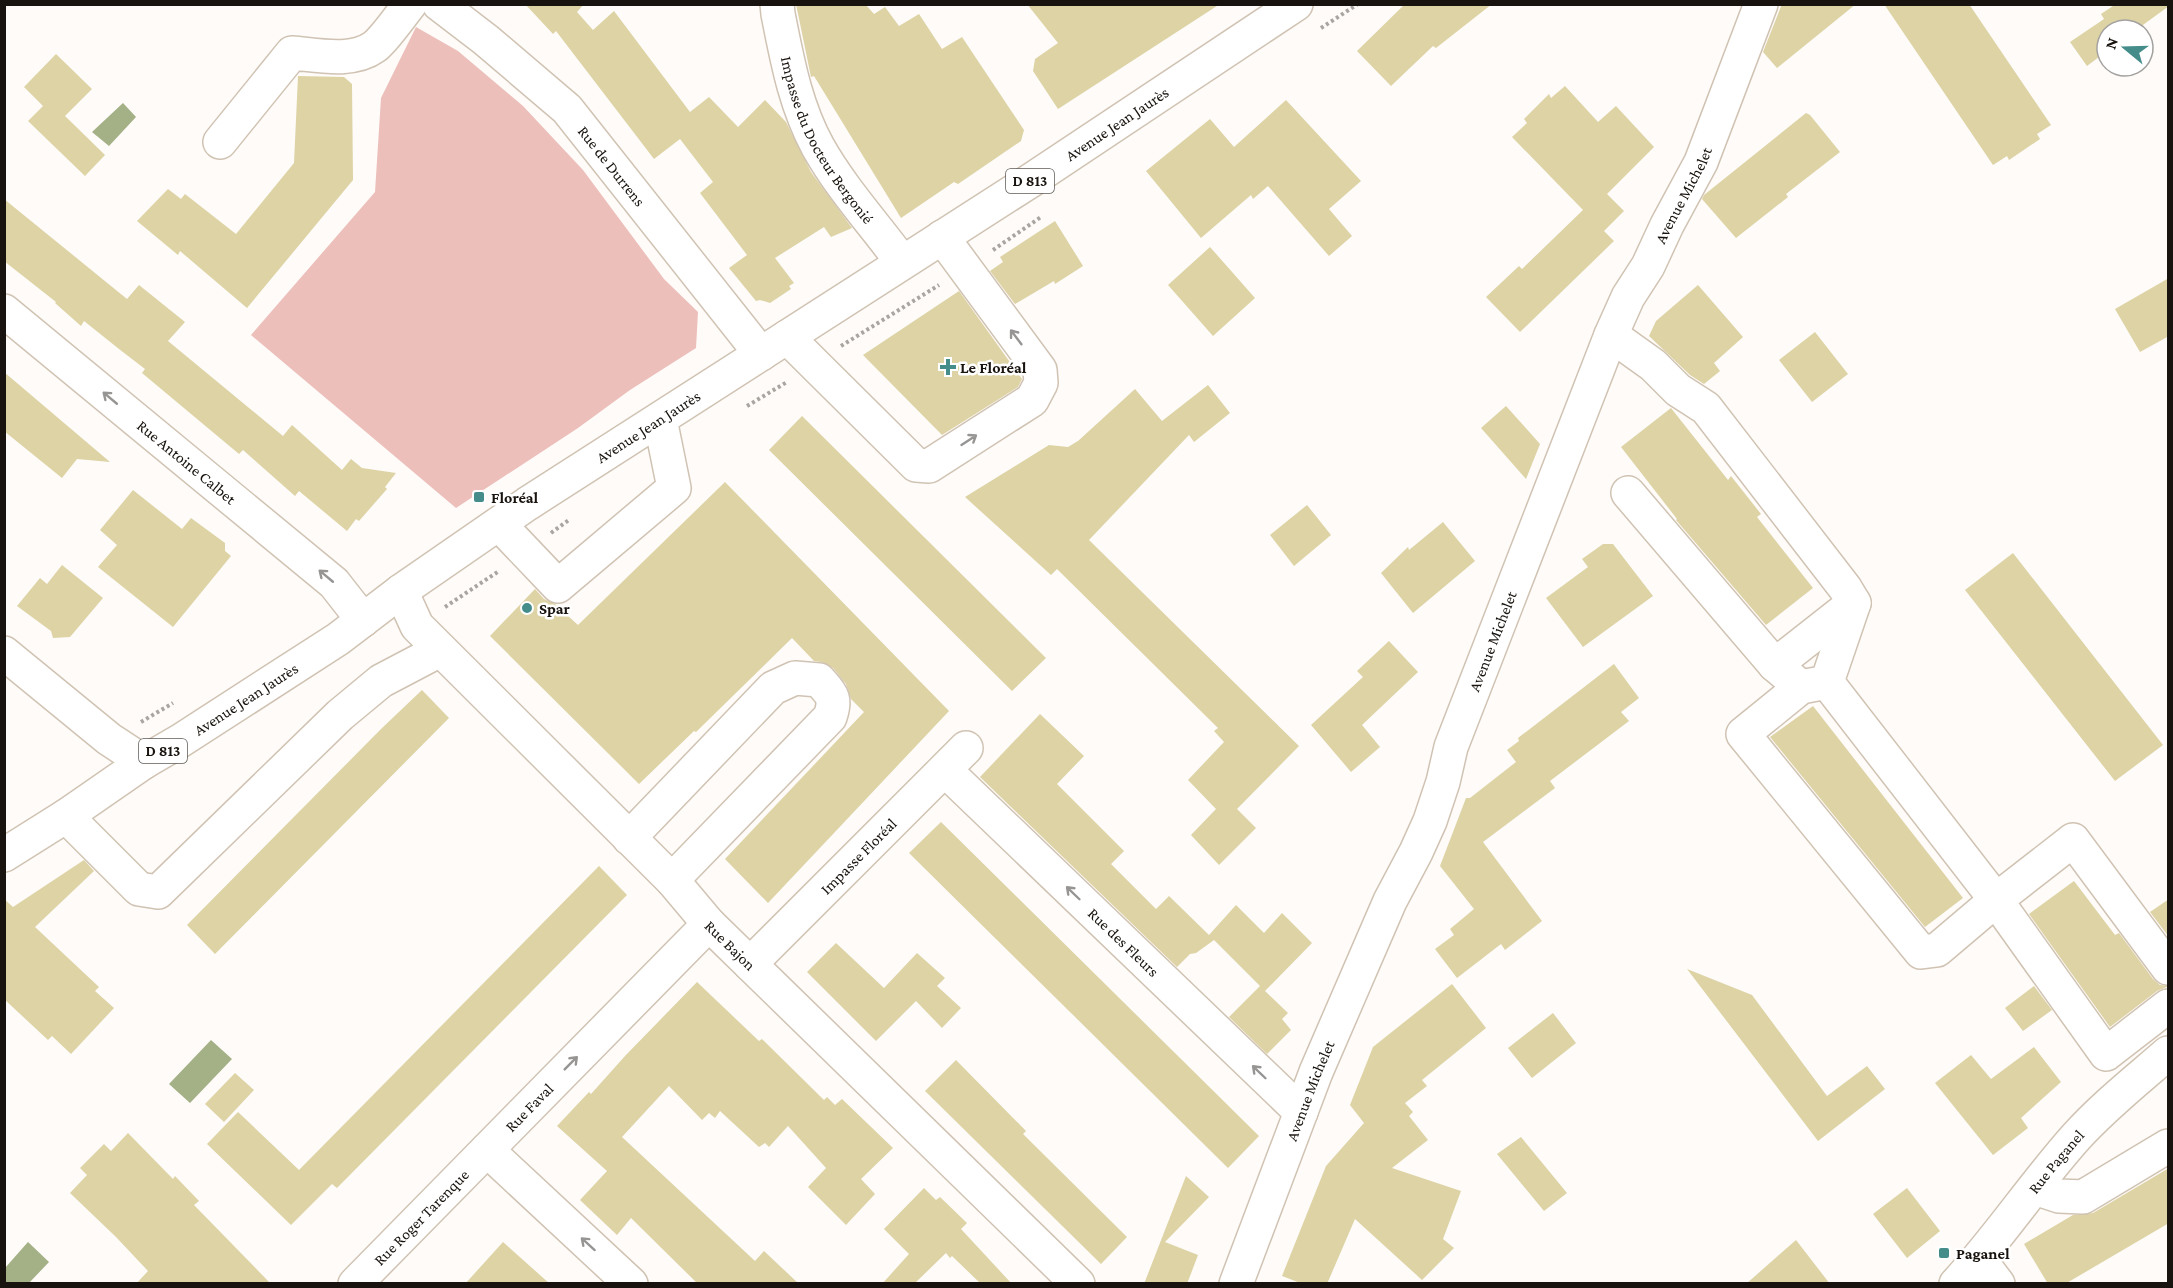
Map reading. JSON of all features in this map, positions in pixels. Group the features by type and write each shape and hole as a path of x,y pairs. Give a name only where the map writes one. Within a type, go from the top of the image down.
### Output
{"street":[{"path":"220,142 292,53 344,56 368,50 375,47 410,4"},
{"name":"Rue de Durrens","path":"439,4 486,40 567,109 774,345 813,364 916,465 929,466 1032,400 1041,383 1040,370 965,268"},
{"name":"Impasse du Docteur Bergonié","path":"777,4 798,102 818,147 859,208 902,262"},
{"name":"Avenue Jean Jaurès","path":"4,855 66,816 144,762 190,735 338,639 402,591 499,524 1296,4"},
{"path":"1667,225 1677,183 1740,4"},
{"name":"Avenue Michelet","path":"1236,1284 1301,1112 1390,901 1430,820 1443,782 1451,747 1611,335 1628,297 1648,266 1701,162 1761,4"},
{"path":"942,237 965,268"},
{"name":"Rue Antoine Calbet","path":"4,311 334,583 363,620"},
{"path":"1611,335 1653,365 1678,390 1706,408 1845,588 1854,603"},
{"path":"499,524 558,586 674,488 660,419"},
{"path":"1628,493 1775,665 1814,685 1996,900 2106,1054 2169,1006"},
{"name":"Rue Bajon","path":"402,591 417,626 440,650 672,880 709,924 1078,1284"},
{"path":"1775,665 1854,603"},
{"path":"1854,603 1814,685 1743,734 1921,952 1937,950 2073,840 2169,968"},
{"path":"66,816 139,889 158,892 340,715 381,681 440,650"},
{"path":"4,653 109,739 144,762"},
{"path":"629,838 773,688 795,678 819,680 833,696 834,706 830,717 672,880"},
{"name":"Rue des Fleurs","path":"955,759 1301,1112"},
{"name":"Impasse Floréal","path":"750,964 955,759"},
{"name":"Rue Faval","path":"487,1150 709,924"},
{"name":"Rue Paganel","path":"1956,1284 1988,1271 2035,1188 2077,1137 2124,1090 2169,1053"},
{"path":"2035,1188 2059,1196 2083,1197 2169,1146"},
{"path":"487,1150 631,1284"},
{"name":"Rue Roger Tarenque","path":"355,1284 487,1150"}],"path":[{"path":"1314,32 1358,4"},
{"path":"744,407 801,373 1043,216"},
{"path":"417,626 527,552 573,517"}],"shaded area":[{"path":"416,27 458,51 523,106 583,170 664,279 698,312 696,348 456,508 251,335 375,192 381,98"},
{"path":"123,103 136,117 109,146 92,132"},
{"path":"211,1040 232,1059 190,1103 169,1084"},
{"path":"28,1242 49,1262 29,1283 5,1283 5,1268"}],"building":[{"path":"525,4 584,4 577,12 593,30 614,11 690,112 709,97 738,127 765,100 786,122 811,172 852,228 831,237 824,227 775,258 794,283 789,286 791,289 770,303 756,301 729,268 747,255 700,193 713,182 680,139 654,159 556,31 553,34"},
{"path":"796,4 865,4 874,14 885,7 899,26 919,14 942,49 962,37 1024,130 1021,141 958,184 954,182 901,218 814,76 811,77"},
{"path":"1027,4 1220,4 1058,109 1033,71 1035,59 1058,43"},
{"path":"1405,4 1492,4 1436,48 1433,46 1391,86 1357,51"},
{"path":"1782,4 1856,4 1777,68 1763,52"},
{"path":"1884,4 1969,4 2051,125 2037,134 2040,139 2009,160 2007,156 1993,165"},
{"path":"2116,4 2169,4 2152,18 2103,18 2101,14"},
{"path":"2095,25 2095,60 2087,66 2070,42"},
{"path":"56,54 92,89 65,116 105,155 85,176 28,121 43,106 24,87"},
{"path":"298,76 344,77 352,84 353,180 247,308 180,251 178,255 137,221 168,189 181,199 185,194 236,234 294,163"},
{"path":"1565,86 1598,122 1616,106 1654,147 1607,194 1624,211 1604,231 1614,241 1520,332 1486,297 1519,266 1522,269 1583,210 1512,137 1527,123 1524,119 1549,94 1551,98"},
{"path":"1286,100 1361,181 1329,209 1352,236 1329,256 1268,186 1253,199 1251,195 1201,238 1146,171 1210,119 1234,147"},
{"path":"1806,113 1840,152 1786,194 1788,197 1736,238 1702,199 1704,195"},
{"path":"4,199 127,299 139,285 185,322 168,341 283,436 292,425 342,470 351,459 362,468 396,473 385,487 387,489 347,531 299,491 295,496 243,450 239,454 142,373 145,369 84,321 81,326 56,302 4,261"},
{"path":"1055,221 1083,266 1055,284 1054,281 1015,304 990,271 1003,262 1000,257"},
{"path":"1210,247 1255,298 1213,336 1168,285"},
{"path":"2169,278 2169,336 2140,352 2115,309"},
{"path":"1698,285 1743,337 1714,363 1720,371 1704,384 1690,375 1649,336 1656,321"},
{"name":"Le Floréal","path":"959,291 1022,379 1018,387 942,435 863,355"},
{"path":"1815,332 1848,374 1812,402 1779,360"},
{"path":"4,372 110,462 77,459 62,478 4,431"},
{"path":"1208,385 1230,413 1194,442 1189,435 1089,540 1299,746 1237,809 1256,828 1219,865 1191,835 1216,809 1188,780 1224,742 1214,731 1218,728 1057,569 1051,575 965,497 1049,445 1068,447 1078,441 1135,389 1162,421"},
{"path":"1506,406 1540,444 1526,479 1481,428"},
{"path":"1671,408 1728,480 1731,476 1761,514 1757,517 1813,588 1766,625 1676,520 1621,447"},
{"path":"802,416 1046,658 1012,691 769,450"},
{"path":"725,482 949,711 768,903 725,859 864,712 851,699 846,684 833,668 814,661 792,638 639,784 490,636 535,589 544,599 555,604 578,625"},
{"path":"133,490 182,529 191,518 225,543 225,551 231,556 173,627 98,567 117,545 100,530"},
{"path":"1307,505 1331,535 1294,566 1270,535"},
{"path":"1443,522 1475,561 1413,613 1381,573 1408,547 1409,550"},
{"path":"1603,544 1613,544 1653,596 1583,647 1546,598 1588,567 1582,559"},
{"path":"2013,553 2163,745 2115,781 1965,590"},
{"path":"62,565 103,598 70,637 53,638 51,631 17,606 40,578 47,584"},
{"path":"1389,641 1418,672 1362,725 1380,747 1351,772 1311,725 1363,677 1357,671"},
{"path":"1614,664 1639,698 1621,712 1629,721 1550,781 1555,788 1483,842 1542,921 1505,950 1501,944 1457,978 1435,949 1454,935 1450,929 1474,909 1440,866 1466,798 1470,798 1516,762 1507,750 1519,741 1518,738"},
{"path":"422,690 449,718 215,954 187,925"},
{"path":"1813,706 1963,898 1925,927 1770,737"},
{"path":"1040,714 1084,756 1057,784 1124,851 1111,864 1156,909 1169,896 1209,935 1236,905 1264,933 1282,913 1312,943 1265,991 1288,1013 1282,1019 1291,1030 1267,1054 1229,1017 1260,986 1214,940 1196,953 1190,954 1177,967 980,777"},
{"path":"941,822 1259,1136 1228,1168 909,853"},
{"path":"84,860 94,871 35,927 99,987 95,991 114,1008 71,1054 52,1036 48,1040 4,999 4,899 13,907"},
{"path":"599,866 627,895 337,1188 332,1184 291,1225 207,1144 238,1112 299,1170"},
{"path":"2074,881 2115,935 2119,933 2153,979 2160,985 2169,986 2157,991 2110,1027 2029,914"},
{"path":"2169,899 2169,937 2150,912"},
{"path":"836,943 884,988 917,953 945,978 937,986 961,1008 942,1028 916,1001 876,1041 807,972"},
{"path":"1687,969 1752,995 1827,1096 1867,1066 1885,1089 1818,1141"},
{"path":"697,982 759,1041 762,1039 824,1100 827,1097 835,1105 842,1099 893,1148 861,1179 875,1194 846,1225 808,1187 826,1168 788,1126 769,1147 765,1143 759,1147 720,1111 715,1118 709,1113 702,1120 669,1086 622,1137 755,1261 764,1251 799,1284 698,1284 631,1218 617,1235 580,1200 607,1171 557,1126 589,1092 591,1094"},
{"path":"1452,984 1486,1028 1422,1080 1427,1086 1405,1103 1413,1112 1409,1116 1428,1140 1392,1168 1461,1191 1443,1239 1454,1248 1422,1280 1355,1219 1327,1284 1303,1284 1282,1276 1326,1166 1364,1123 1350,1105 1373,1047"},
{"path":"2034,986 2052,1010 2023,1031 2005,1008"},
{"path":"1553,1013 1576,1043 1532,1078 1508,1048"},
{"path":"2034,1047 2061,1082 2021,1118 2028,1128 1993,1155 1935,1083 1971,1055 1991,1079"},
{"path":"956,1060 1026,1131 1023,1134 1127,1237 1101,1264 925,1091"},
{"path":"235,1073 254,1090 224,1122 205,1104"},
{"path":"128,1133 173,1179 175,1176 199,1201 194,1205 271,1284 136,1284 148,1271 70,1193 87,1175 80,1168 104,1144 111,1151"},
{"path":"1521,1137 1567,1193 1544,1211 1497,1154"},
{"path":"2169,1168 2169,1223 2065,1284 2048,1284 2024,1244 2073,1215 2093,1213"},
{"path":"1186,1176 1209,1197 1165,1242 1198,1255 1187,1284 1144,1284"},
{"path":"924,1188 936,1200 940,1197 967,1223 961,1229 1012,1284 981,1284 946,1253 914,1284 882,1284 909,1254 884,1229"},
{"path":"1907,1188 1940,1231 1907,1258 1873,1214"},
{"path":"1796,1240 1830,1284 1746,1284"},
{"path":"503,1242 550,1284 465,1284"}],"place":[{"name":"Le Floréal","path":"948,367"},
{"name":"Floréal","path":"479,497"},
{"name":"Spar","path":"527,608"},
{"name":"Paganel","path":"1944,1253"}]}
